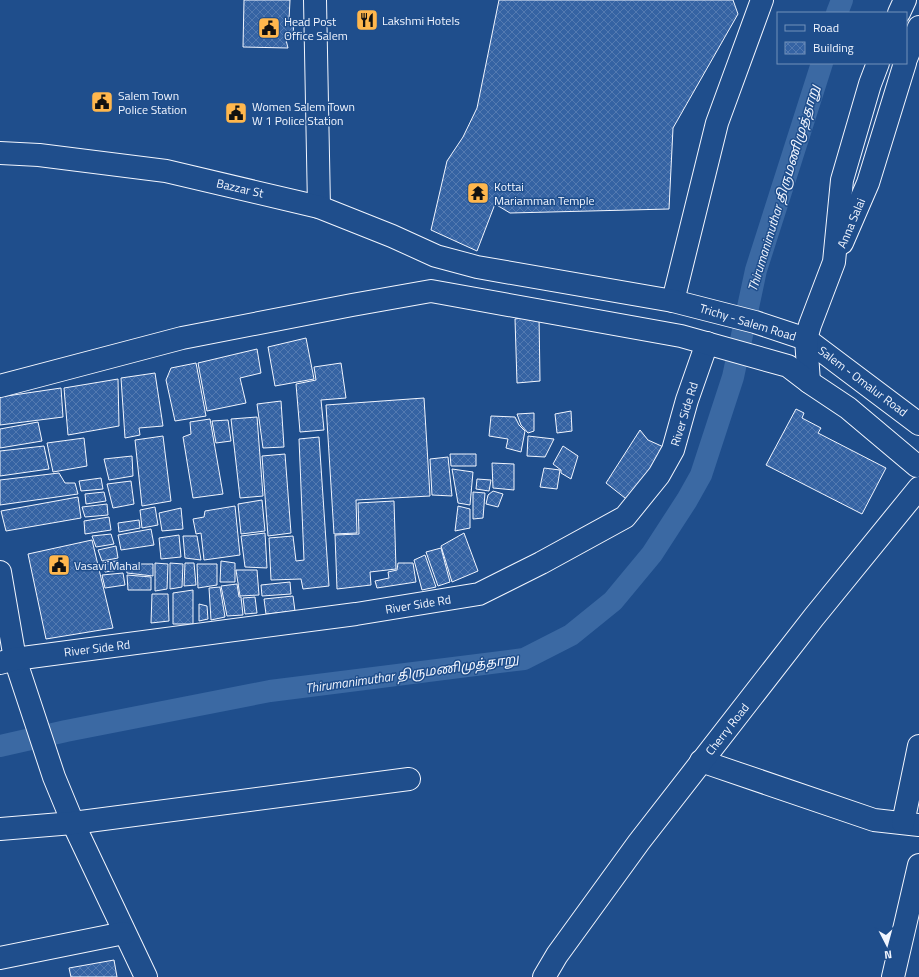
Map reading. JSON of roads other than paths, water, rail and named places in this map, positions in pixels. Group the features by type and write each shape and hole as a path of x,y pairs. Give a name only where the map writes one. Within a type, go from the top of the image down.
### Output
{"main road":[{"path":"315,0 319,207"},
{"path":"682,303 717,123 762,0"},
{"path":"899,12 905,0"},
{"path":"907,57 919,27"},
{"path":"810,382 806,339 834,262 842,180 870,84 878,64"},
{"name":"Anna Salai","path":"834,262 868,183 905,64"},
{"name":"Bazzar St","path":"0,154 39,155 166,170 319,207 392,236 436,256"},
{"path":"431,291 436,256"},
{"name":"Trichy - Salem Road","path":"436,256 477,267 682,303 755,322 806,339"},
{"path":"0,386 182,338 431,291 681,336 788,366 848,408 918,461"},
{"name":"Salem - Omalur Road","path":"806,339 919,424"},
{"name":"River Side Rd","path":"8,661 356,614 479,594 541,563 625,517 660,475 673,450 687,400 707,343"},
{"name":"Cherry Road","path":"544,977 557,955 625,860 814,617 919,488"},
{"path":"0,572 8,661 73,823 146,977"},
{"path":"701,761 874,820 911,824 919,746"},
{"path":"0,829 73,823 409,779"},
{"path":"893,977 919,865"},
{"path":"0,958 124,933"}],"waterway":[{"name":"Thirumanimuthar திருமணிமுத்தாறு","path":"837,12 842,0"},
{"name":"Thirumanimuthar திருமணிமுத்தாறு","path":"0,746 66,731 270,691 524,659 571,635 613,601 652,554 687,500 701,475 733,377 756,270 822,64"}],"place":[{"name":"Lakshmi Hotels","path":"367,20"},
{"name":"Head Post Office Salem","path":"269,28"},
{"name":"Salem Town Police Station","path":"102,102"},
{"name":"Women Salem Town W 1 Police Station","path":"236,113"},
{"name":"Kottai Mariamman Temple","path":"478,193"},
{"name":"Vasavi Mahal","path":"59,565"}]}
